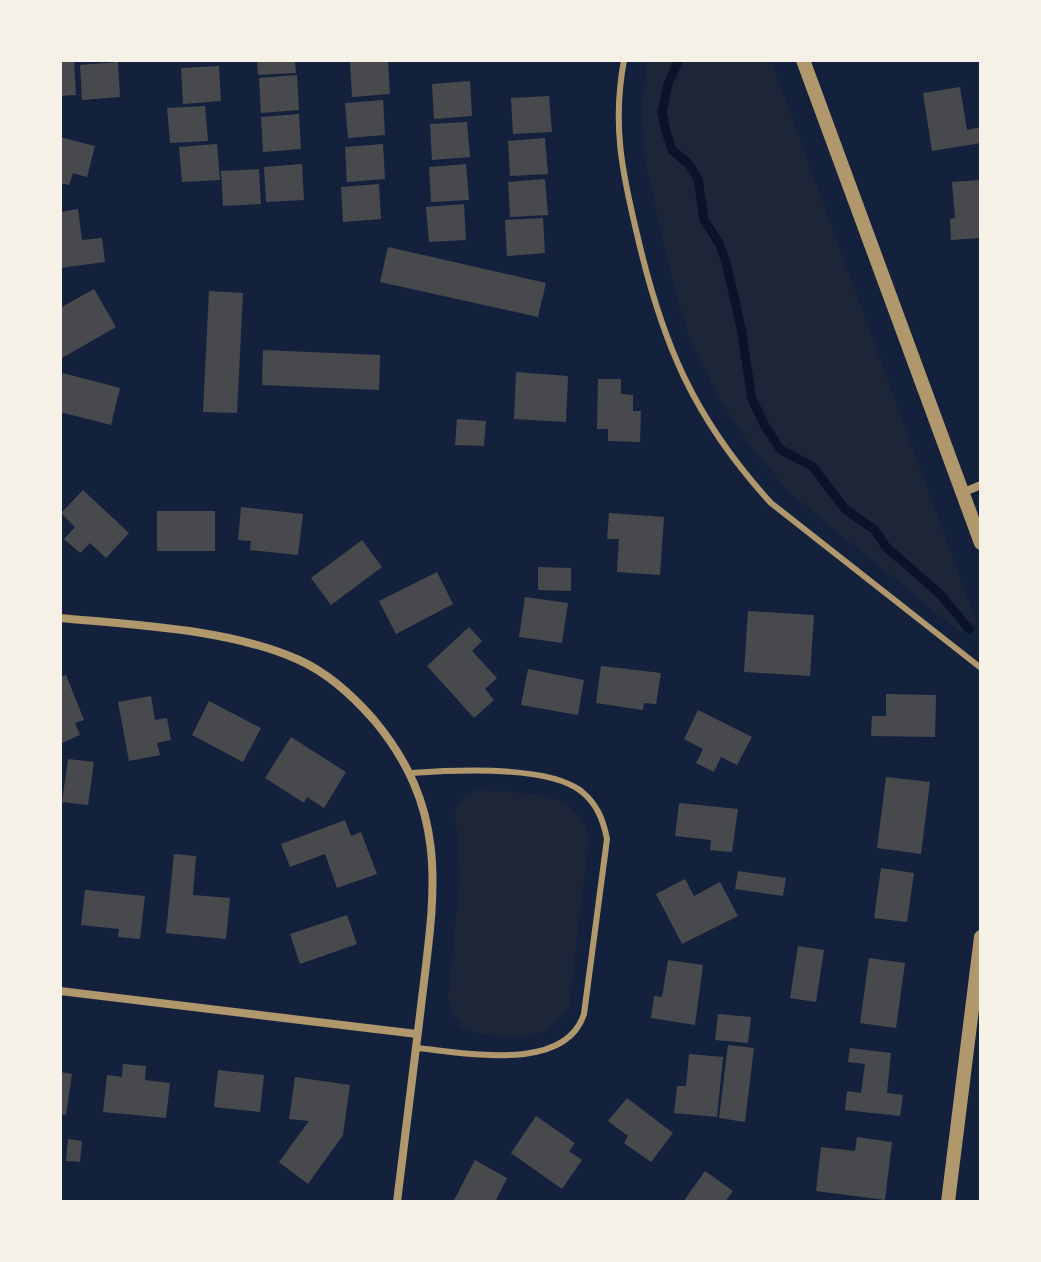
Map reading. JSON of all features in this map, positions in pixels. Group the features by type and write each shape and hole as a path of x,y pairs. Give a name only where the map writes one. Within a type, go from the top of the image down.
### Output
{"street":[{"path":"803,60 981,543"},
{"path":"964,492 981,485"},
{"path":"60,618 228,638 301,660 338,683 367,712 392,742 411,773 424,810 434,877 397,1202"},
{"path":"948,1202 981,937"},
{"path":"60,991 417,1034"}],"lane":[{"path":"624,60 618,95 620,162 647,276 665,336 696,404 745,475 771,503 981,668"},
{"path":"411,773 467,769 564,781 591,800 600,812 607,839 584,1014 574,1034 541,1050 511,1056 416,1048"}],"shaded area":[{"path":"647,60 771,60 977,624 961,633 791,494 754,451 721,403 690,339 672,279 644,157 642,101"},
{"path":"478,790 546,796 561,802 574,810 583,822 589,839 569,1008 546,1030 533,1035 505,1037 460,1029 448,999 460,879 455,809 464,795"}],"building":[{"path":"60,60 74,60 76,95 60,96"},
{"path":"257,60 295,60 296,73 258,75"},
{"path":"388,60 390,94 352,97 350,62"},
{"path":"118,62 120,97 82,100 80,65"},
{"path":"219,66 221,101 183,104 181,68"},
{"path":"297,75 299,110 261,113 259,78"},
{"path":"470,81 472,116 434,119 432,84"},
{"path":"960,87 967,130 981,127 981,143 932,151 923,93"},
{"path":"549,96 552,132 513,134 511,98"},
{"path":"383,100 385,135 348,138 345,103"},
{"path":"205,106 208,141 170,143 167,108"},
{"path":"299,114 301,149 263,152 261,117"},
{"path":"467,122 470,157 432,160 430,124"},
{"path":"60,137 95,146 87,177 73,173 69,185 60,183"},
{"path":"545,138 548,174 510,176 508,141"},
{"path":"217,144 220,180 182,182 179,147"},
{"path":"383,144 385,179 347,182 345,147"},
{"path":"302,164 304,200 266,202 264,167"},
{"path":"466,164 469,200 431,202 429,167"},
{"path":"259,169 261,204 223,206 221,171"},
{"path":"545,179 548,215 510,217 508,182"},
{"path":"981,180 981,238 951,240 950,219 955,218 952,182"},
{"path":"379,184 381,219 343,222 341,187"},
{"path":"464,204 466,240 429,242 426,207"},
{"path":"78,209 82,240 102,238 105,262 60,268 60,212"},
{"path":"543,218 545,253 507,256 505,220"},
{"path":"388,247 546,283 538,317 380,282"},
{"path":"94,289 116,327 62,358 60,308"},
{"path":"209,291 243,293 237,413 203,412"},
{"path":"263,350 380,355 379,390 262,385"},
{"path":"516,372 568,376 566,422 514,419"},
{"path":"63,373 120,388 111,425 60,412"},
{"path":"598,379 621,379 621,394 633,395 633,411 641,411 640,442 608,441 608,429 597,429"},
{"path":"457,419 486,421 484,446 455,445"},
{"path":"83,490 129,533 106,558 90,543 80,553 64,539 75,527 61,513"},
{"path":"241,507 303,514 298,555 250,550 251,541 238,540"},
{"path":"157,511 215,511 215,551 157,551"},
{"path":"609,513 664,517 660,575 617,572 619,539 607,539"},
{"path":"362,540 382,567 331,605 311,578"},
{"path":"538,567 571,568 571,591 538,590"},
{"path":"437,572 453,604 396,634 379,601"},
{"path":"525,597 568,603 562,643 519,637"},
{"path":"748,611 814,615 810,676 744,672"},
{"path":"469,627 482,641 472,651 497,678 485,689 494,700 474,718 427,666"},
{"path":"601,666 661,673 656,704 644,703 643,710 596,703"},
{"path":"528,669 584,680 578,715 521,705"},
{"path":"66,675 84,720 75,723 80,735 60,744 60,677"},
{"path":"886,694 936,695 935,737 871,736 872,716 886,716"},
{"path":"151,696 155,720 167,718 171,740 157,743 160,755 129,761 118,702"},
{"path":"209,701 261,728 243,762 192,735"},
{"path":"698,710 752,737 737,765 721,757 714,772 696,763 703,749 684,739"},
{"path":"291,737 346,772 324,808 307,797 304,803 265,778"},
{"path":"68,759 94,762 88,805 62,802"},
{"path":"886,777 930,782 921,854 877,848"},
{"path":"679,803 738,809 732,852 710,850 711,840 675,836"},
{"path":"345,820 351,836 361,832 377,874 337,888 325,854 290,867 281,844"},
{"path":"174,854 196,856 193,895 230,898 226,939 166,933"},
{"path":"881,868 914,873 907,922 874,918"},
{"path":"738,871 786,878 783,896 735,889"},
{"path":"685,879 694,896 720,882 738,916 682,944 656,894"},
{"path":"85,890 145,896 140,939 118,937 119,929 81,925"},
{"path":"347,915 357,944 300,964 290,934"},
{"path":"798,946 824,950 816,1002 790,998"},
{"path":"869,958 905,963 896,1028 860,1023"},
{"path":"668,960 703,965 695,1025 651,1018 654,996 662,997"},
{"path":"718,1014 751,1017 748,1043 715,1040"},
{"path":"728,1045 754,1048 745,1122 719,1118"},
{"path":"850,1048 891,1053 887,1093 903,1095 900,1116 845,1110 847,1091 861,1093 865,1064 848,1062"},
{"path":"689,1054 723,1057 717,1117 674,1113 677,1086 686,1086"},
{"path":"123,1064 146,1066 145,1080 170,1083 166,1118 103,1112 107,1075 122,1077"},
{"path":"218,1070 264,1075 260,1112 214,1107"},
{"path":"60,1072 72,1074 66,1115 60,1114"},
{"path":"295,1077 350,1085 343,1135 308,1184 279,1162 309,1121 289,1119"},
{"path":"627,1098 673,1133 651,1162 624,1143 628,1136 608,1121"},
{"path":"536,1116 575,1143 569,1151 582,1160 562,1189 511,1153"},
{"path":"857,1137 892,1142 885,1200 816,1191 821,1147 855,1151"},
{"path":"68,1139 82,1141 80,1162 66,1161"},
{"path":"475,1160 507,1178 495,1202 453,1202"},
{"path":"705,1171 733,1191 725,1202 683,1202"}],"waterway":[{"path":"679,60 668,84 662,112 665,128 672,150 689,164 698,179 704,220 719,243 726,262 741,328 752,399 766,428 781,450 812,466 846,510 875,530 886,547 940,594 969,629"}]}
